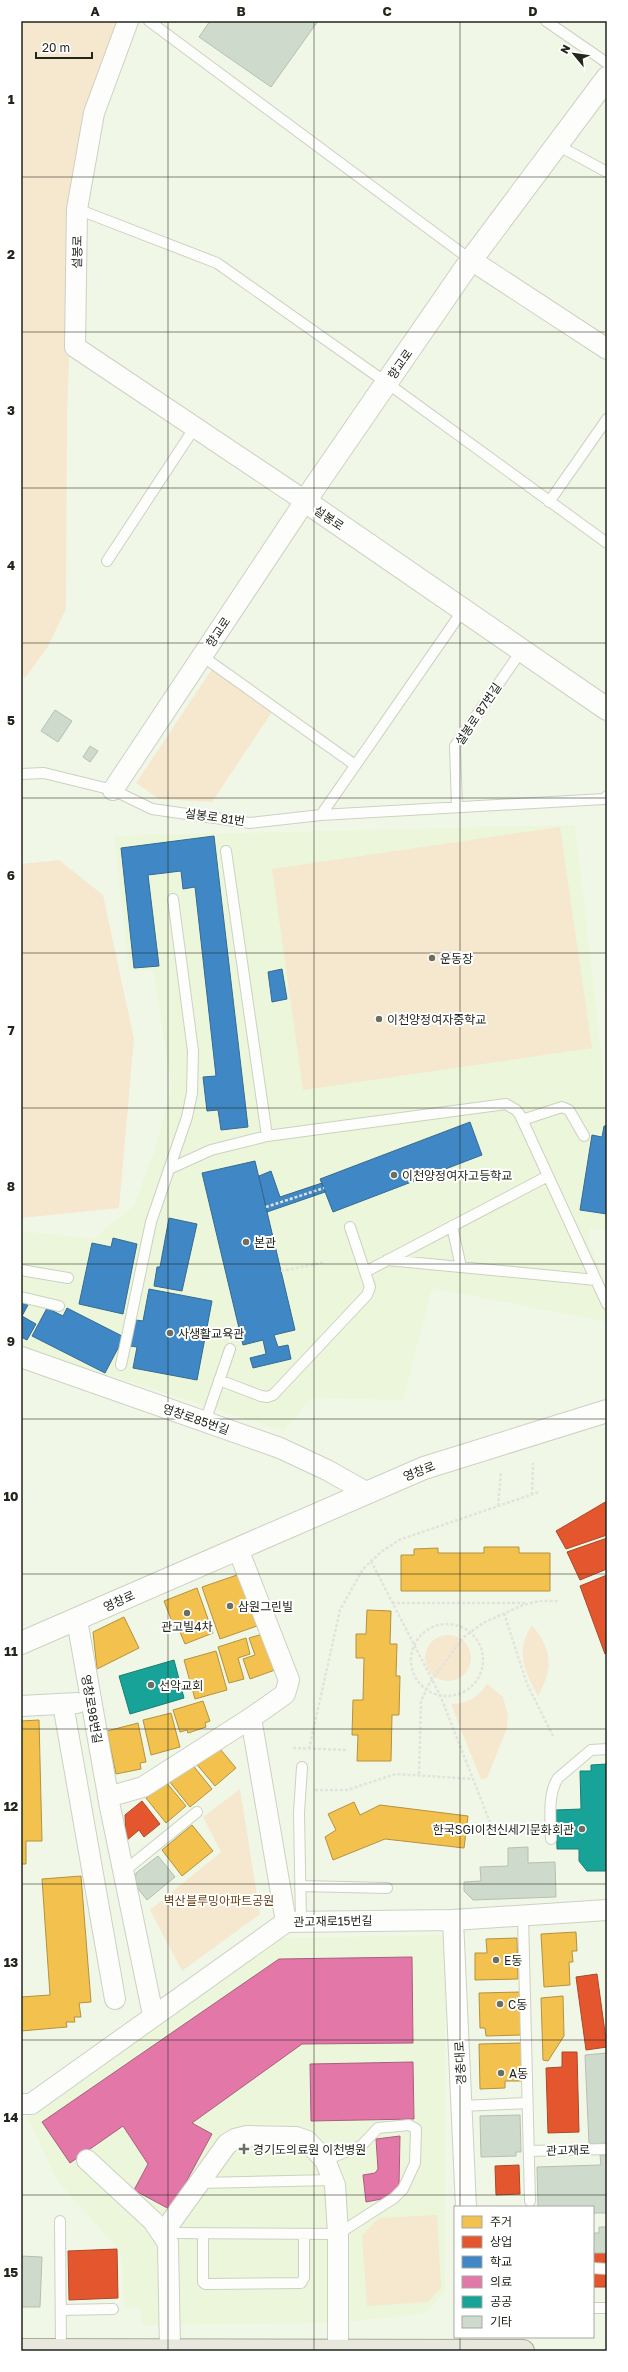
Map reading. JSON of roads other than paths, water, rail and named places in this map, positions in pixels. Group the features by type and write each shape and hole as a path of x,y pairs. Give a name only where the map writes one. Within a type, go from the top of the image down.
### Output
{"main road":[{"path":"21,2350 523,2351"}],"street":[{"name":"설봉로","path":"128,21 94,113 78,209 75,347 195,427 607,709"},
{"name":"향교로","path":"113,790 305,502 471,260 607,78"},
{"path":"471,260 607,349"},
{"name":"영창로85번길","path":"21,1357 280,1448 328,1470 366,1492"},
{"name":"영창로","path":"21,1643 77,1620 366,1492 424,1468 607,1411"},
{"path":"108,1797 143,1787 251,1718 284,1694 289,1680 238,1549"},
{"name":"영창로98번길","path":"77,1620 108,1797 153,2015"},
{"path":"21,1706 91,1702"},
{"path":"63,1704 115,1999"},
{"path":"251,1718 293,1922"},
{"name":"관고재로15번길","path":"21,2104 31,2104 153,2015 293,1922 454,1920 607,1910"},
{"name":"경충대로","path":"454,1920 466,2206"},
{"path":"163,2233 227,2144 235,2139 247,2136 296,2136 307,2140 325,2160 333,2180 338,2234 338,2351"},
{"path":"87,2160 154,2221 168,2243 170,2350"},
{"path":"472,2338 473,2351"}],"lane":[{"path":"150,21 471,260"},
{"path":"546,21 607,63"},
{"path":"557,145 607,172"},
{"path":"78,209 217,263 387,383 607,543"},
{"path":"549,502 607,419"},
{"path":"107,561 195,427"},
{"path":"321,815 463,610"},
{"name":"설봉로 87번길","path":"457,807 455,746 522,650"},
{"name":"향교로","path":"202,656 355,765"},
{"name":"설봉로 81번","path":"21,774 44,773 113,790 152,809 250,823 321,815 604,799 607,796"},
{"path":"226,852 267,1136"},
{"path":"121,1365 151,1222 186,1117 192,1093 194,1070 173,899"},
{"path":"169,1169 211,1150 267,1136 506,1104 516,1110 522,1120 607,1304"},
{"path":"522,1120 562,1107 569,1110 584,1136"},
{"path":"365,1272 548,1176"},
{"path":"452,1226 461,1267"},
{"path":"219,1380 261,1396 267,1397 272,1395 367,1296 370,1287 350,1227"},
{"path":"387,1260 596,1280"},
{"path":"21,1270 68,1278"},
{"path":"21,1297 59,1306"},
{"path":"205,1422 230,1349"},
{"path":"551,1839 551,1801 554,1784 591,1750 607,1749"},
{"path":"293,1922 300,1886 300,1790 302,1767"},
{"path":"123,1872 197,1812"},
{"path":"300,1886 387,1888"},
{"path":"523,1916 530,2201"},
{"path":"462,2106 528,2103"},
{"path":"163,2233 338,2234 394,2198 403,2189 415,2162 416,2129 409,2125 378,2128 361,2146 325,2160"},
{"name":"관고재로","path":"529,2151 607,2149"},
{"path":"199,2183 333,2180"},
{"path":"60,2220 61,2350"},
{"path":"203,2233 203,2282 205,2284 301,2283 304,2278 304,2234"},
{"path":"594,2268 607,2269"},
{"path":"594,2308 607,2308"},
{"path":"61,2310 113,2309"}],"place":[{"name":"운동장","path":"432,958"},
{"name":"이천양정여자중학교","path":"379,1019"},
{"name":"이천양정여자고등학교","path":"394,1175"},
{"name":"본관","path":"246,1242"},
{"name":"사생활교육관","path":"170,1333"},
{"name":"삼원그린빌","path":"230,1606"},
{"name":"관고빌4차","path":"187,1613"},
{"name":"선악교회","path":"151,1685"},
{"name":"한국SGI이천신세기문화회관","path":"582,1829"},
{"name":"E동","path":"496,1960"},
{"name":"C동","path":"500,2004"},
{"name":"A동","path":"501,2073"},
{"name":"경기도의료원 이천병원","path":"244,2149"}],"park label":[{"name":"벽산블루밍아파트공원","path":"219,1900"}]}
